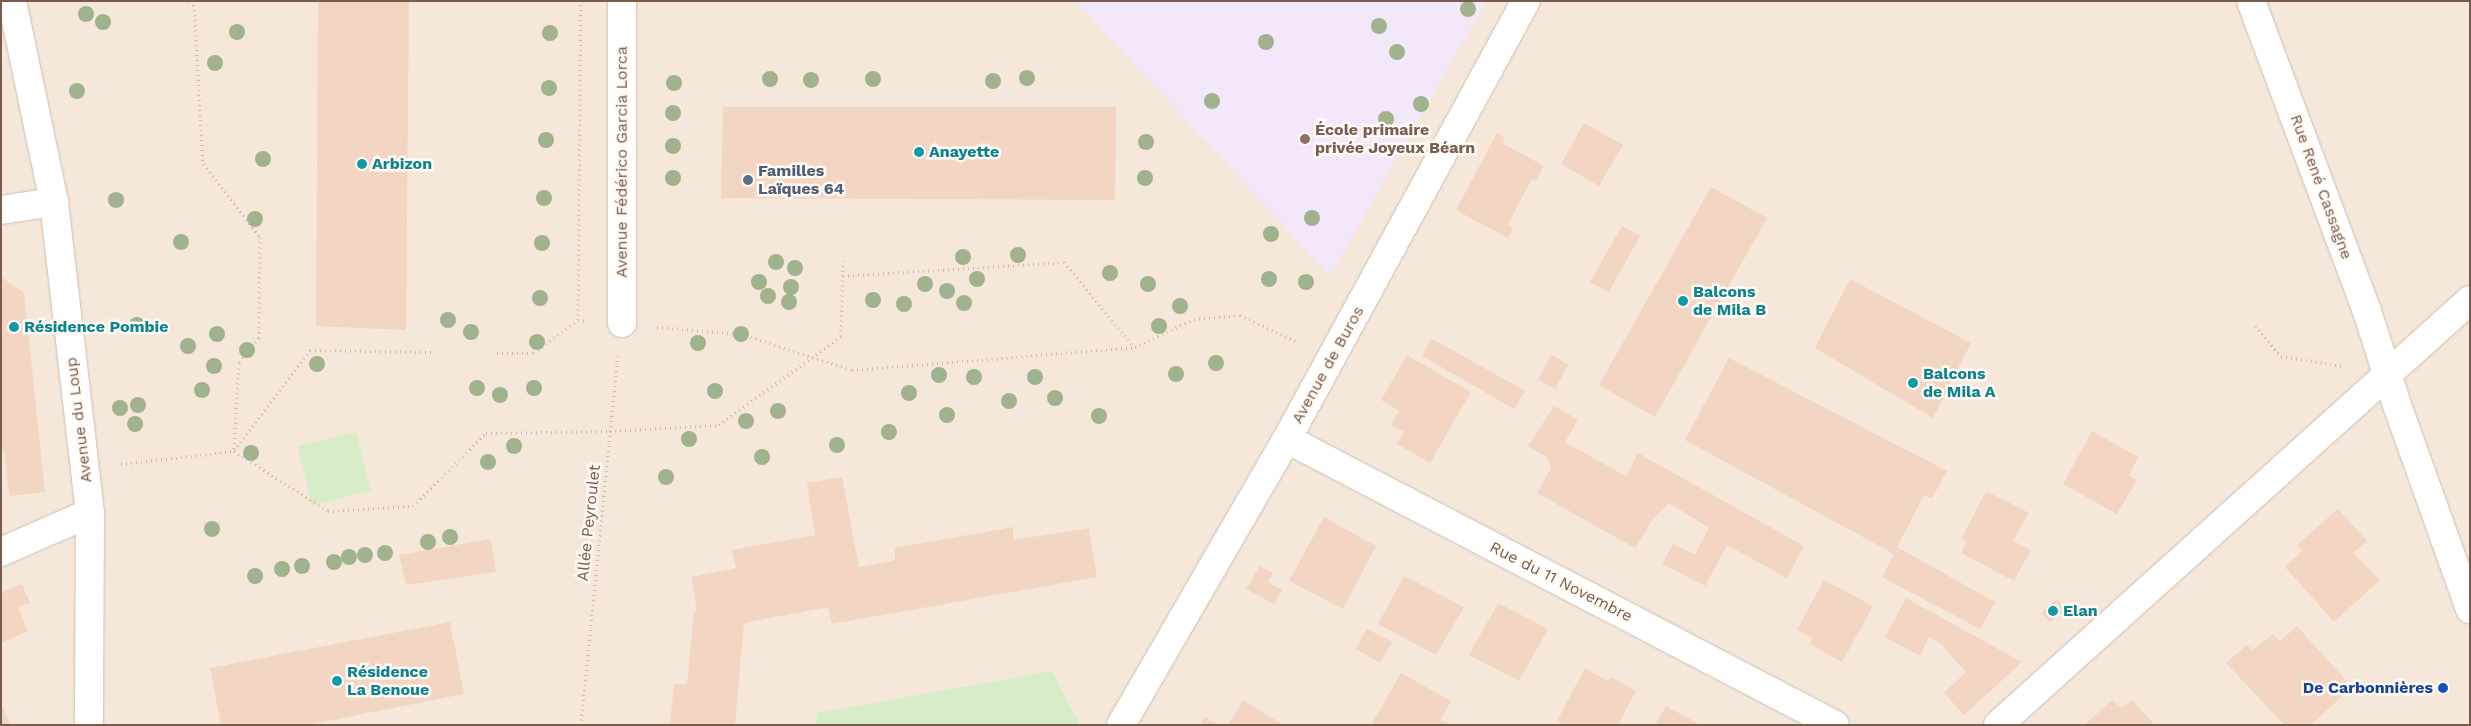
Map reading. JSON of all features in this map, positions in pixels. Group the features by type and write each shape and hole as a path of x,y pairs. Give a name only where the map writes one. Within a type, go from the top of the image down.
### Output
{"street":[{"name":"Avenue du Loup","path":"12,1 54,202 90,513 89,725"},
{"name":"Avenue Fédérico Garcia Lorca","path":"622,1 622,324"},
{"name":"Avenue de Buros","path":"1121,725 1287,440 1526,1"},
{"name":"Rue René Cassagne","path":"2250,1 2388,373 2397,405 2470,609"},
{"path":"1,210 54,202"},
{"path":"1998,725 2470,300"},
{"name":"Rue du 11 Novembre","path":"1287,440 1835,725"},
{"path":"1,552 90,513"}],"path":[{"path":"189,1 194,5 203,164 260,236 259,338 239,363 234,451"},
{"path":"497,352 534,353 578,320 581,1"},
{"path":"84,468 234,451 328,510 413,506 486,432 610,431 719,425 841,336 843,261"},
{"path":"843,276 1064,262 1134,347"},
{"path":"622,324 741,334 852,370 1134,347 1194,318 1240,314 1332,358"},
{"name":"Allée Peyroulet","path":"581,725 622,324"},
{"path":"2255,326 2281,356 2388,373"},
{"path":"234,451 310,350 431,352"}],"shaded area":[{"path":"1,1 2470,1 2470,725 1,725"},
{"name":"École primaire privée Joyeux Béarn","path":"1076,1 1486,1 1330,276"}],"green space":[{"path":"356,432 371,490 312,506 297,446"},
{"path":"1052,671 1080,725 816,725 817,713"}],"building":[{"name":"Arbizon","path":"318,1 409,1 406,330 316,326"},
{"name":"Anayette","path":"723,107 1116,107 1115,200 721,198"},
{"path":"1584,123 1623,145 1599,186 1561,164"},
{"path":"1497,133 1505,138 1502,143 1544,166 1536,180 1532,179 1508,224 1513,229 1508,238 1456,210"},
{"name":"Balcons de Mila B","path":"1711,187 1767,218 1655,417 1599,385"},
{"path":"1622,226 1640,236 1609,292 1590,282"},
{"path":"1,277 24,293 45,492 9,496 4,450 1,450"},
{"name":"Balcons de Mila A","path":"1850,279 1971,343 1933,418 1815,348"},
{"path":"1431,338 1525,391 1514,409 1422,356"},
{"path":"1551,354 1568,365 1555,389 1538,380"},
{"path":"1407,355 1471,392 1430,463 1397,444 1404,432 1391,425 1399,411 1381,400"},
{"path":"1729,358 1947,471 1932,498 1924,495 1897,547 1995,602 1980,629 1882,577 1894,554 1685,440"},
{"path":"1554,406 1578,420 1565,442 1626,476 1638,453 1804,546 1787,578 1727,545 1705,586 1662,564 1673,544 1695,554 1709,528 1669,503 1653,519 1635,548 1537,493 1551,468 1547,457 1528,446"},
{"path":"2092,431 2138,457 2129,475 2137,480 2117,514 2063,484"},
{"path":"842,477 859,567 895,560 895,548 1013,527 1013,540 1089,528 1097,577 832,624 828,607 744,623 735,725 670,725 674,684 687,684 694,612 697,611 691,577 736,568 732,550 815,535 807,483"},
{"path":"1986,491 2029,513 2013,541 2031,550 2014,581 1961,553 1966,542 1961,539"},
{"path":"2338,509 2367,541 2353,553 2380,580 2334,622 2285,567 2302,551 2297,545"},
{"path":"1324,517 1376,546 1343,609 1289,581"},
{"path":"491,539 496,572 406,585 399,555"},
{"path":"1260,566 1273,573 1268,582 1282,590 1274,604 1246,589"},
{"path":"1404,576 1464,607 1436,655 1378,624"},
{"path":"1824,580 1873,606 1842,662 1810,644 1813,638 1797,630"},
{"path":"22,584 30,603 18,607 28,631 1,643 1,593"},
{"path":"1906,598 2022,662 1964,715 1944,693 1966,672 1939,642 1929,637 1920,656 1885,637"},
{"name":"Elan","path":"2057,599 2065,609 2050,622 2041,613"},
{"path":"1498,603 1548,629 1519,681 1469,655"},
{"name":"Résidence La Benoue","path":"450,622 464,694 307,725 221,725 210,668"},
{"path":"2297,626 2352,687 2311,725 2284,725 2226,663 2247,645 2253,650 2273,634 2280,641"},
{"path":"1367,629 1392,642 1380,663 1356,649"},
{"path":"1585,668 1608,681 1611,677 1636,691 1618,725 1564,725 1557,721"},
{"path":"1401,673 1451,701 1441,720 1450,725 1371,725"},
{"path":"1243,700 1280,723 1279,725 1228,725"},
{"path":"2112,700 2122,708 2132,700 2155,725 2084,725"},
{"path":"1,703 10,725 1,725"},
{"path":"1666,706 1701,725 1655,725"},
{"path":"1205,717 1218,725 1200,725"}],"place":[{"name":"École primaire privée Joyeux Béarn","path":"1305,139"},
{"name":"Anayette","path":"919,152"},
{"name":"Arbizon","path":"362,164"},
{"name":"Familles Laïques 64","path":"748,180"},
{"name":"Balcons de Mila B","path":"1683,301"},
{"name":"Résidence Pombie","path":"14,327"},
{"name":"Balcons de Mila A","path":"1913,383"},
{"name":"Elan","path":"2053,611"},
{"name":"Résidence La Benoue","path":"337,681"},
{"name":"De Carbonnières","path":"2443,688"}]}
